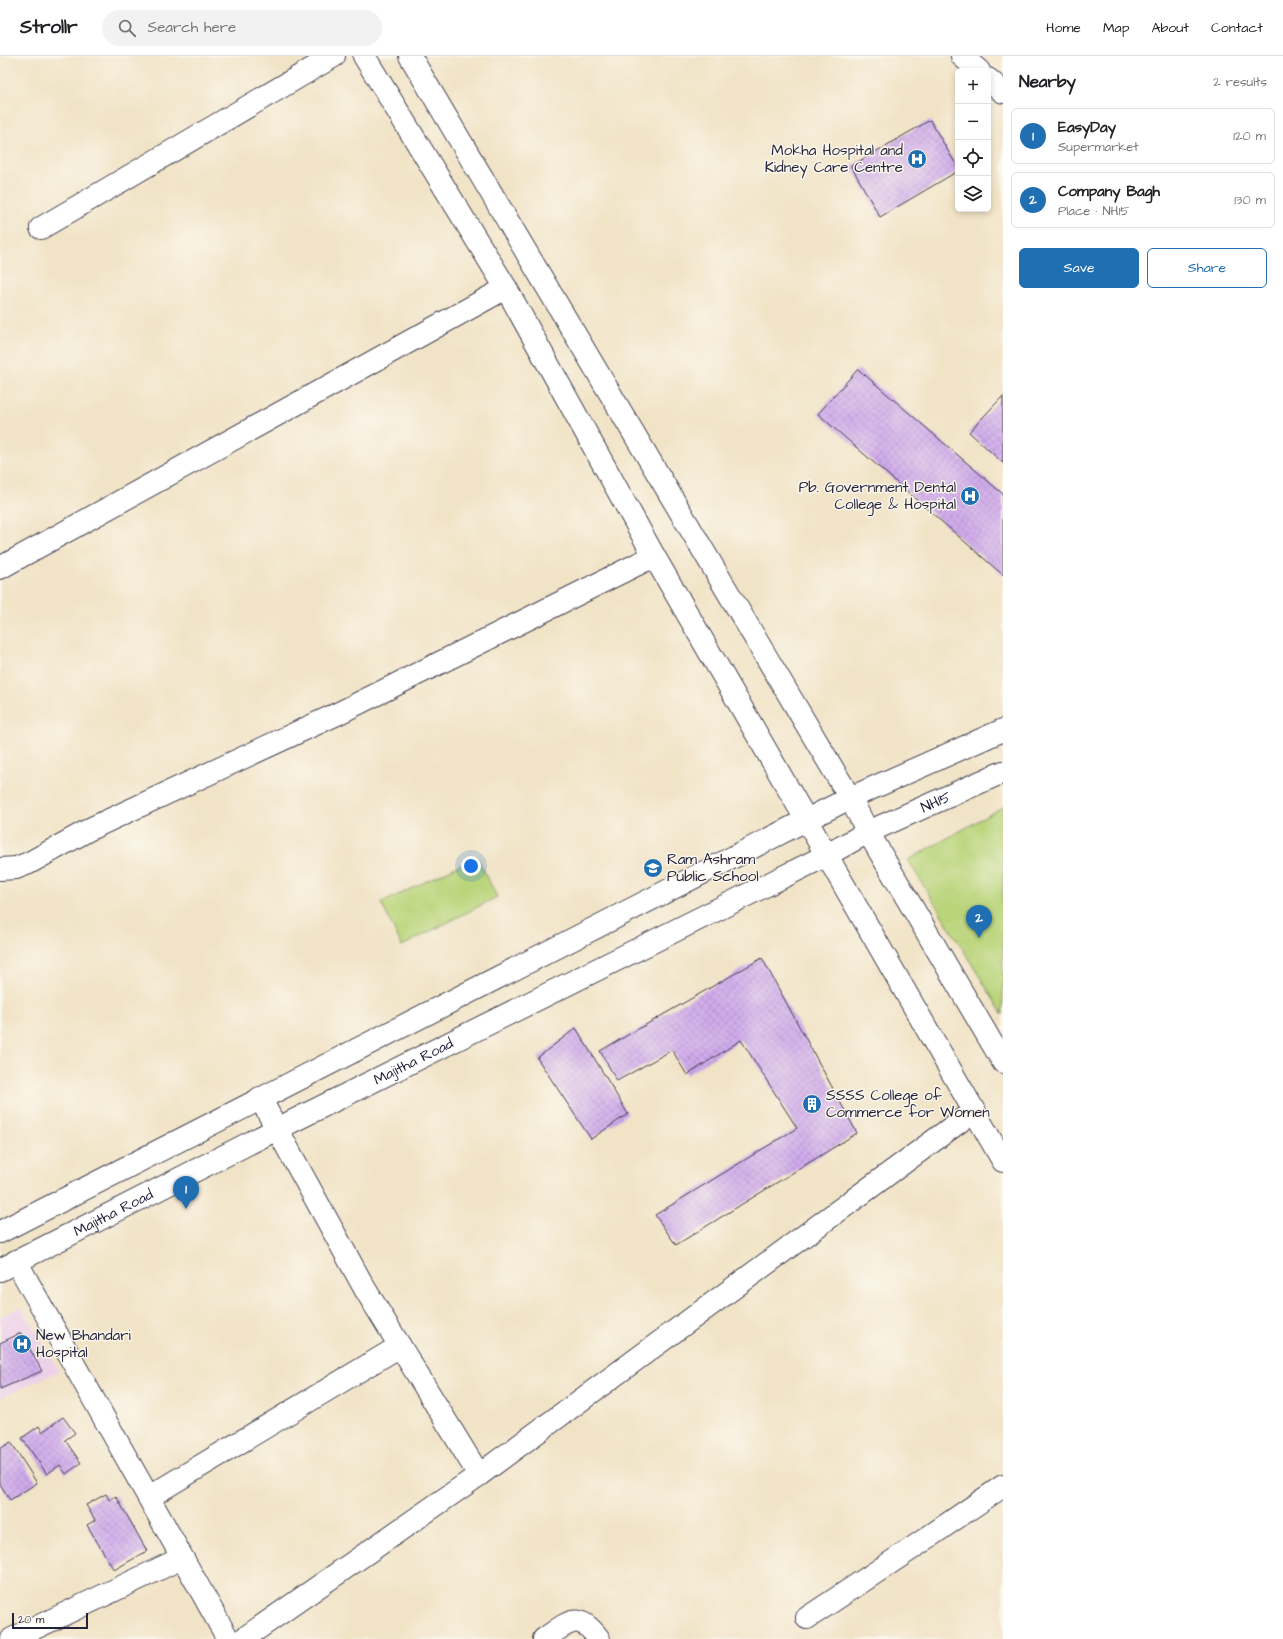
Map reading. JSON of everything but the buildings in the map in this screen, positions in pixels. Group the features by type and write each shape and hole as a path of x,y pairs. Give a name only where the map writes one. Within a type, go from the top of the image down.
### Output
{"main road":[{"path":"41,228 334,56"},
{"path":"364,56 506,288 654,556 1003,1161"},
{"path":"410,56 850,798 868,832 1003,1062"},
{"path":"962,56 976,68"},
{"path":"991,82 1003,92"},
{"path":"0,568 506,288"},
{"path":"0,869 16,868 29,863 92,828 337,714 654,556"},
{"path":"0,1232 806,820 850,798 1003,730"},
{"name":"NH15","path":"827,855 868,832 1003,772"},
{"name":"Majitha Road","path":"8,1266 277,1129 827,855"},
{"path":"260,1098 365,1289 479,1475"},
{"path":"243,1639 479,1475 974,1111"},
{"path":"8,1266 149,1497 228,1639"},
{"path":"149,1497 400,1346"},
{"path":"807,1618 1003,1486"},
{"path":"12,1639 182,1558"},
{"path":"544,1639 573,1622 580,1621 585,1624 599,1639"}],"shaded area":[{"name":"New Bhandari Hospital","path":"21,1307 59,1371 0,1398 0,1317"}],"green space":[{"path":"1003,807 1003,1015 908,860"},
{"path":"477,857 497,897 402,946 381,903"}],"place":[{"name":"Mokha Hospital and Kidney Care Centre","path":"917,159"},
{"name":"Pb. Government Dental College & Hospital","path":"970,496"},
{"name":"Ram Ashram Public School","path":"653,868"},
{"name":"Company Bagh","path":"979,938"},
{"name":"SSSS College of Commerce for Women","path":"812,1104"},
{"name":"EasyDay","path":"186,1209"},
{"name":"New Bhandari Hospital","path":"22,1344"}]}
